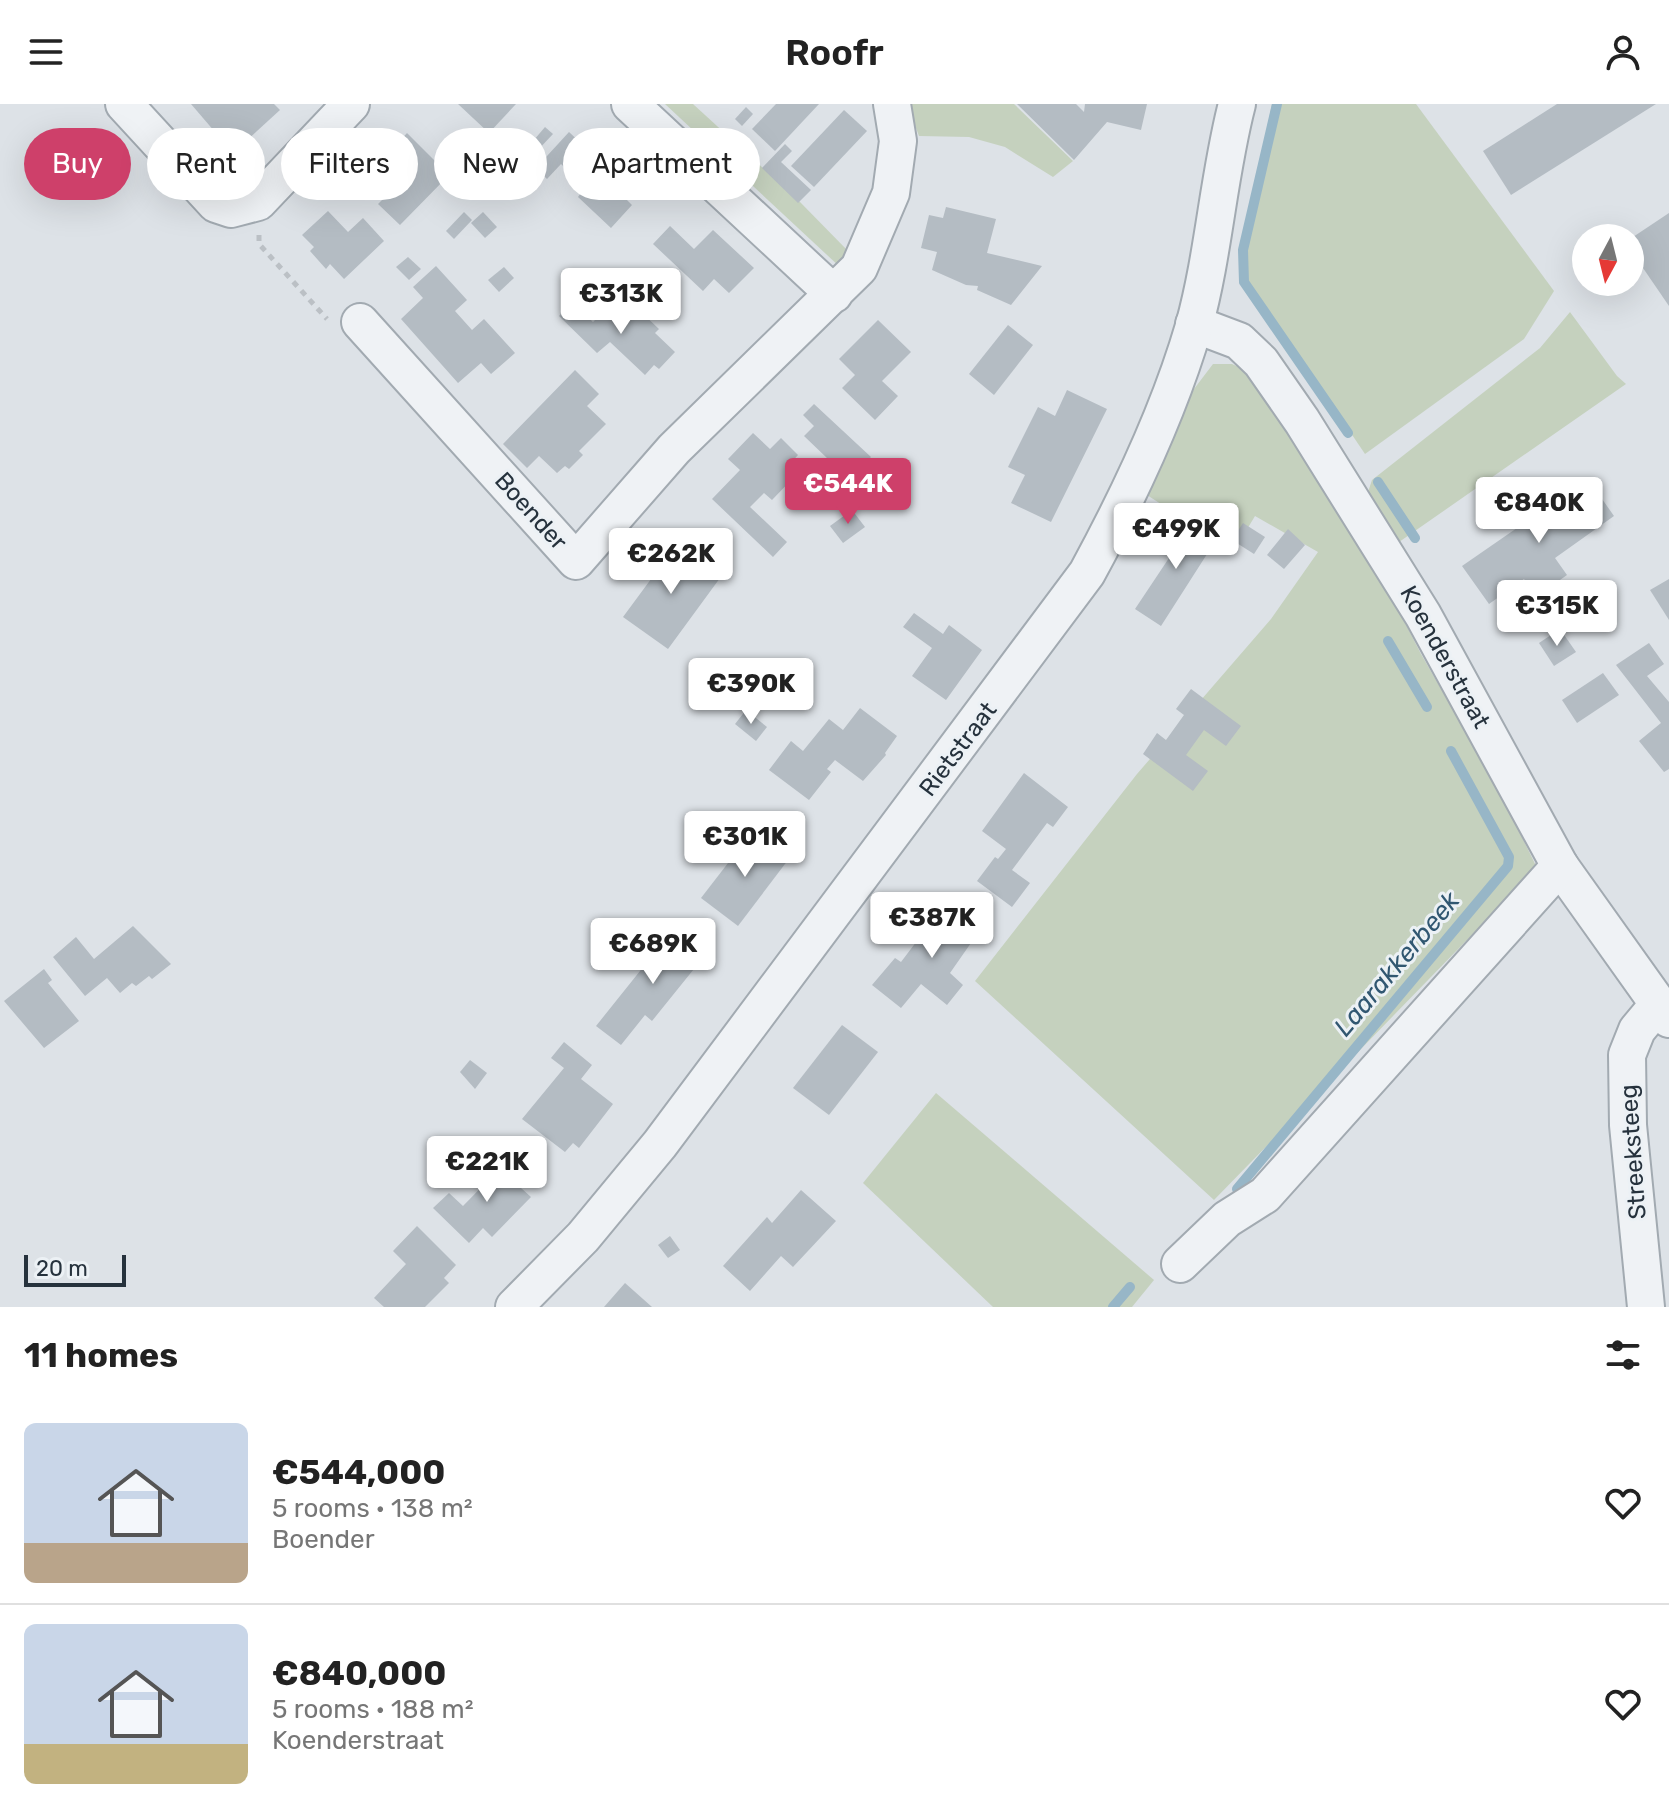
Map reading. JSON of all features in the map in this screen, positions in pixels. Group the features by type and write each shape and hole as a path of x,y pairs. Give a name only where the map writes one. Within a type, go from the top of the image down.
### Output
{"street":[{"path":"124,104 216,204 245,205 351,104"},
{"path":"630,104 834,294"},
{"name":"Boender","path":"360,322 576,561 674,449 859,268 891,193 898,141 892,104"},
{"name":"Rietstraat","path":"514,1307 583,1237 660,1144 1087,573 1125,502 1173,389 1194,324 1237,104"},
{"name":"Koenderstraat","path":"1194,324 1239,341 1261,362 1302,421 1423,615 1560,866 1663,1012"},
{"path":"1180,1264 1227,1219 1265,1195 1560,866"},
{"name":"Streeksteeg","path":"1646,1307 1628,1125 1627,1055 1637,1030 1663,1012"}],"path":[{"path":"245,205 259,244 339,332 360,322"}],"green space":[{"path":"665,104 693,104 719,128 691,128"},
{"path":"907,104 1014,104 1073,161 1053,177 1005,147 969,137 919,136"},
{"path":"1272,104 1416,104 1554,291 1524,339 1365,454 1247,279 1247,224"},
{"path":"760,165 850,253 841,268 760,193"},
{"path":"1570,312 1626,384 1389,549 1388,523 1367,495 1372,480 1540,348"},
{"path":"1213,364 1232,364 1249,372 1346,508 1421,654 1499,790 1537,868 1214,1200 975,981 1137,774 1271,619 1318,552 1255,516 1240,541 1215,539 1147,495 1194,389"},
{"path":"936,1093 1154,1280 1132,1307 993,1307 863,1183"}],"building":[{"path":"191,104 274,104 280,110 260,128 212,128"},
{"path":"458,104 516,104 494,128 484,128"},
{"path":"776,104 819,104 775,151 760,137 760,128 753,128"},
{"path":"1017,104 1076,104 1084,112 1085,104 1147,104 1141,130 1107,122 1074,160"},
{"path":"1557,104 1656,104 1511,195 1483,151"},
{"path":"746,107 753,114 742,126 735,119"},
{"path":"844,110 867,131 814,187 791,166"},
{"path":"563,139 563,166 561,164 547,179 547,156"},
{"path":"418,144 434,160 434,190 400,225 378,204 382,200 418,200"},
{"path":"785,144 792,151 781,162 811,190 798,203 762,168"},
{"path":"581,200 627,200 632,205 611,228"},
{"path":"946,207 996,219 987,253 1042,266 1011,305 977,290 978,286 966,285 932,270 937,252 921,248 929,215 943,218"},
{"path":"328,211 348,232 363,218 384,241 344,279 330,264 326,269 310,251 314,247 302,235"},
{"path":"464,212 472,220 454,239 446,231"},
{"path":"483,212 497,227 485,238 471,223"},
{"path":"1669,213 1669,306 1644,269 1644,230"},
{"path":"670,226 694,249 713,230 754,268 729,293 714,279 703,291 653,244"},
{"path":"408,257 421,269 409,280 396,267"},
{"path":"436,266 467,300 455,311 472,330 484,319 515,353 491,374 481,363 458,383 401,319 423,298 413,287"},
{"path":"504,267 514,278 499,292 488,280"},
{"path":"572,302 593,322 609,306 627,323 639,310 659,329 655,333 675,352 659,369 654,365 645,375 610,342 597,353 559,316"},
{"path":"878,320 911,352 882,381 898,396 875,420 842,388 855,375 839,359"},
{"path":"1008,325 1033,345 994,395 969,374"},
{"path":"575,370 599,394 587,406 606,424 579,451 583,455 569,469 565,466 557,473 539,456 527,468 503,444"},
{"path":"1067,390 1107,409 1051,522 1011,503 1025,475 1008,467 1038,407 1055,416"},
{"path":"814,404 871,457 827,502 805,480 827,458 804,436 814,426 803,415"},
{"path":"753,433 770,449 781,438 798,455 788,466 797,474 772,500 764,493 750,507 787,542 773,557 712,499 740,470 728,459"},
{"path":"1588,479 1614,516 1555,558 1567,575 1536,597 1524,579 1489,604 1462,566"},
{"path":"852,510 865,527 843,543 830,526"},
{"path":"1182,518 1216,540 1161,626 1135,609 1173,552 1164,547"},
{"path":"1243,523 1265,537 1254,554 1232,540"},
{"path":"1288,529 1305,545 1284,569 1267,555"},
{"path":"672,541 686,551 681,556 699,569 702,565 720,578 668,649 623,617 654,575 650,572"},
{"path":"1669,579 1669,620 1650,590"},
{"path":"914,613 943,634 949,625 982,650 946,700 912,676 932,648 903,627"},
{"path":"1560,629 1576,652 1554,666 1539,643"},
{"path":"1649,643 1664,664 1647,676 1669,702 1669,769 1664,772 1639,741 1661,723 1616,665"},
{"path":"739,658 752,669 732,701 708,683 719,670 725,675"},
{"path":"1603,673 1619,695 1577,723 1562,700"},
{"path":"1191,689 1241,726 1226,746 1204,730 1186,755 1208,771 1193,791 1143,754 1157,733 1166,740 1184,715 1176,709"},
{"path":"860,708 897,736 886,755 863,781 835,760 827,769 831,772 809,800 769,770 791,741 803,751 829,719 843,730"},
{"path":"746,710 767,727 756,741 735,724"},
{"path":"1024,773 1068,807 1053,827 1047,823 1012,870 1030,883 1012,907 977,881 995,857 998,859 1006,849 982,831"},
{"path":"752,832 788,860 738,926 701,898"},
{"path":"968,905 987,920 950,973 963,985 947,1005 921,984 901,1008 872,985 895,958 901,962 929,925 934,930 950,911 957,917"},
{"path":"133,926 171,964 152,979 149,976 136,986 132,983 120,993 107,978 85,996 53,957 76,937 94,959"},
{"path":"676,926 706,954 652,1021 645,1015 621,1045 596,1026"},
{"path":"44,969 52,980 48,983 79,1021 44,1048 4,1001"},
{"path":"842,1025 878,1052 829,1115 793,1088"},
{"path":"564,1042 592,1065 581,1079 613,1104 579,1148 573,1143 565,1152 522,1119 564,1068 551,1058"},
{"path":"470,1060 487,1073 475,1089 460,1072"},
{"path":"508,1160 529,1181 521,1188 531,1197 492,1237 483,1228 469,1243 433,1208 449,1193 463,1206"},
{"path":"801,1190 836,1221 793,1267 781,1256 750,1291 723,1266 767,1217 772,1223"},
{"path":"417,1226 456,1265 444,1278 449,1283 425,1307 384,1307 374,1298 406,1264 393,1251"},
{"path":"670,1236 680,1250 668,1258 658,1245"},
{"path":"625,1283 652,1307 604,1307"}],"waterway":[{"name":"Laarakkerbeek","path":"1277,104 1243,250 1244,282 1348,433"},
{"name":"Laarakkerbeek","path":"1378,482 1415,538"},
{"name":"Laarakkerbeek","path":"1388,641 1427,707"},
{"name":"Laarakkerbeek","path":"1237,1189 1508,866 1509,857 1451,751"},
{"name":"Laarakkerbeek","path":"1113,1307 1130,1287"}]}
